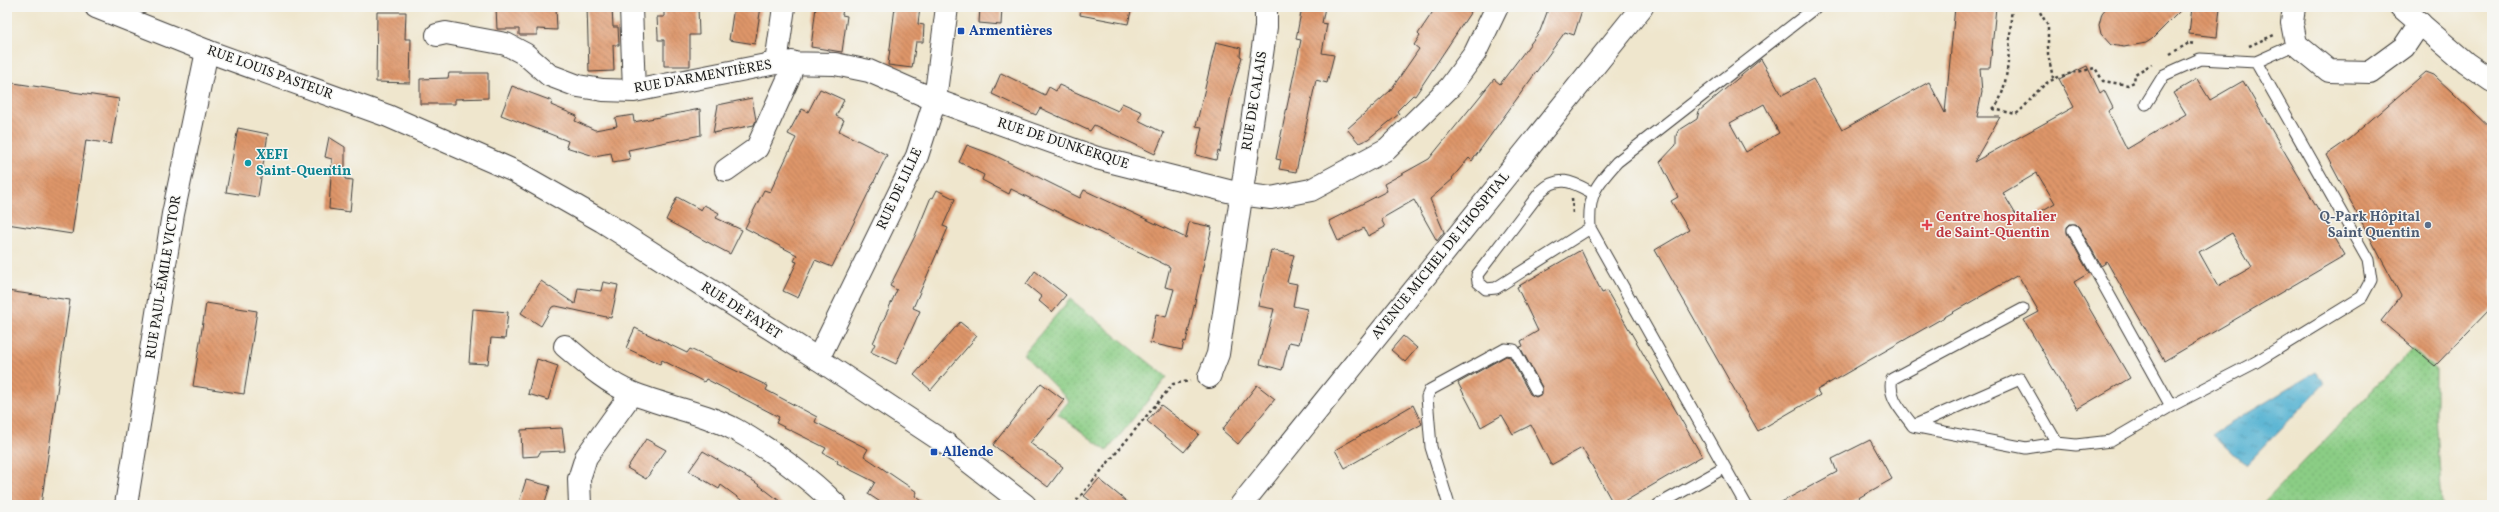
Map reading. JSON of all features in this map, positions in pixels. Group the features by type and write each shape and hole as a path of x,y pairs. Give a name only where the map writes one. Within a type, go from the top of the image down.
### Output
{"street":[{"name":"RUE LOUIS PASTEUR","path":"96,7 207,51 299,83 444,139"},
{"path":"631,7 634,91"},
{"path":"784,7 784,62"},
{"name":"RUE DE LILLE","path":"818,359 917,156 935,100 947,7"},
{"name":"RUE DE CALAIS","path":"1240,194 1266,27 1266,7"},
{"name":"RUE DE DUNKERQUE","path":"935,100 1097,158 1240,194 1271,198 1311,190 1387,149 1450,87 1475,53 1497,7"},
{"name":"AVENUE MICHEL DE L'HOSPITAL","path":"1241,505 1642,7"},
{"path":"2294,7 2292,46 2329,71 2370,72 2404,47 2423,15"},
{"path":"2401,7 2423,15 2477,54 2492,74"},
{"path":"2423,15 2466,63 2492,80"},
{"name":"RUE D'ARMENTIÈRES","path":"437,35 446,33 506,44 525,54 549,75 578,86 602,90 634,91 784,62 835,64 869,71 935,100"},
{"name":"RUE PAUL-ÉMILE VICTOR","path":"126,505 173,214 207,51"},
{"name":"RUE D'ARMENTIÈRES","path":"726,170 757,148 790,76 784,62"},
{"name":"RUE DE FAYET","path":"444,139 514,171 602,221 818,359 945,443 1025,505"},
{"path":"1209,378 1218,354 1240,194"},
{"path":"565,346 593,370 632,393 684,408 736,429 795,470 836,505"},
{"path":"580,505 579,479 586,457 632,393"}],"lane":[{"path":"1746,505 1590,228 1589,207 1597,184 1617,162 1816,7"},
{"path":"2146,104 2164,75 2200,59 2256,62 2292,46"},
{"path":"2023,309 1892,379 1890,387 1894,398 1914,426 2026,448 2057,443 2076,445 2111,441 2172,406 2256,362 2362,297 2371,280 2368,260 2256,62"},
{"path":"1590,228 1496,288 1486,289 1478,282 1477,275 1541,191 1551,182 1560,180 1576,184 1593,193"},
{"path":"2073,230 2172,406"},
{"path":"1449,505 1431,447 1427,397 1430,390 1505,350 1514,350 1536,390"},
{"path":"1914,426 2020,379 2057,443"},
{"path":"1658,505 1724,468"}],"path":[{"path":"2012,7 2005,82 1999,104 1993,109 2016,114 2053,78 2095,68 2103,81 2128,85 2134,82 2135,74 2156,62"},
{"path":"2037,7 2048,26 2048,54 2053,78"},
{"path":"2244,46 2282,31 2292,46"},
{"path":"2169,55 2189,43 2197,44"},
{"path":"1073,505 1173,384 1209,378"}],"green space":[{"path":"1070,299 1167,377 1107,451 1058,414 1069,401 1023,354"},
{"path":"2412,349 2436,370 2436,414 2442,505 2261,505"}],"water":[{"path":"2316,372 2325,383 2246,465 2213,434"}],"building":[{"path":"496,7 556,7 557,30 537,29 537,35 519,35 519,29 497,29"},
{"path":"587,7 612,7 613,27 618,27 619,45 613,45 614,71 589,72"},
{"path":"664,7 698,7 699,35 690,35 690,66 664,66 664,40 658,40 657,17 664,17"},
{"path":"734,7 761,7 755,44 729,40"},
{"path":"816,7 843,7 842,15 847,16 842,52 811,47"},
{"path":"895,7 920,7 918,24 924,25 923,42 916,42 912,68 888,65"},
{"path":"980,7 1002,7 1001,25 979,23"},
{"path":"1081,7 1132,7 1128,24 1080,15"},
{"path":"1302,7 1325,7 1322,23 1327,24 1322,53 1334,55 1327,83 1316,80 1296,172 1279,169 1281,160 1276,159 1301,40 1296,39"},
{"path":"1436,7 1474,7 1415,96 1413,95 1397,111 1399,114 1368,139 1359,143 1347,129 1390,91 1419,49 1414,45 1420,36 1418,34"},
{"path":"1549,7 1583,7 1574,35 1565,32 1472,161 1469,158 1452,178 1453,179 1430,199 1444,232 1437,241 1414,200 1381,219 1385,227 1368,236 1364,228 1338,241 1329,221 1387,191 1384,184 1429,159 1494,79 1500,84 1540,31"},
{"path":"1955,7 1996,7 1990,68 1980,68 1982,92 1977,117 2000,117 1974,162 2074,107 2059,79 2087,66 2100,93 2104,90 2113,108 2108,111 2127,149 2186,114 2173,93 2197,79 2210,100 2243,81 2345,255 2164,361 2107,262 2101,266 2079,227 2076,224 2070,224 2067,227 2067,233 2089,273 2074,282 2130,378 2077,409 2024,320 2039,312 2018,275 1817,390 1820,395 1758,431 1655,250 1689,230 1671,201 1678,197 1660,162 1676,145 1676,136 1678,131 1697,119 1699,111 1761,59 1782,95 1813,79 1842,130 1929,82 1945,113","holes":["1764,104 1779,133 1746,152 1730,123","2037,173 2055,203 2021,223 2003,193","2232,233 2252,267 2218,286 2199,252"]},
{"path":"2107,7 2184,7 2152,39 2146,43 2124,47 2111,45 2101,34 2099,25 2102,13"},
{"path":"2192,7 2220,7 2217,37 2189,34"},
{"path":"377,12 406,12 405,39 411,39 410,83 376,82"},
{"path":"1216,42 1241,48 1240,56 1242,57 1231,95 1220,152 1218,151 1216,160 1196,155 1202,127 1196,126"},
{"name":"Q-Park Hôpital Saint Quentin","path":"2426,72 2434,75 2492,130 2492,307 2435,366 2381,321 2401,296 2326,155 2349,139"},
{"path":"449,73 488,73 488,98 455,99 455,104 420,104 420,79 448,78"},
{"path":"1001,73 1045,95 1049,87 1056,91 1059,85 1118,111 1122,103 1142,112 1138,120 1164,133 1155,154 1094,125 1090,131 1040,108 1036,115 992,94"},
{"path":"7,82 119,99 111,144 86,140 72,234 7,224"},
{"path":"512,86 552,101 551,105 577,116 575,121 595,130 617,126 615,118 633,115 634,122 700,109 701,135 628,150 630,159 613,162 611,153 594,156 566,147 568,141 501,115"},
{"path":"820,89 844,100 836,116 844,120 839,131 887,155 832,267 815,260 798,298 783,291 797,262 794,261 797,255 745,228 764,190 770,192 796,138 788,134 797,117 802,109 808,112"},
{"path":"752,98 756,120 754,125 713,133 718,105"},
{"name":"XEFI Saint-Quentin","path":"238,128 268,134 258,197 226,192"},
{"path":"329,137 345,147 345,179 353,180 350,212 329,209 332,159 325,157"},
{"path":"967,145 994,155 1080,198 1084,190 1186,238 1189,222 1212,227 1186,342 1184,341 1182,350 1150,343 1156,314 1166,317 1174,289 1165,287 1170,267 1011,189 1009,194 982,180 984,175 959,162"},
{"path":"937,190 955,199 943,226 948,228 913,308 920,311 896,364 871,352 875,344 873,343 897,290 890,286 915,236 931,197 933,198"},
{"path":"677,197 701,210 704,205 710,208 719,213 716,218 742,230 730,254 666,220"},
{"path":"1271,250 1294,255 1287,282 1297,284 1293,306 1307,309 1299,344 1289,342 1282,370 1260,364 1274,309 1258,306"},
{"path":"1581,250 1602,293 1607,291 1702,456 1619,505 1614,505 1582,448 1551,465 1531,425 1513,434 1502,415 1481,427 1458,383 1506,356 1510,357 1530,394 1536,397 1542,394 1542,387 1520,347 1523,346 1521,341 1538,331 1517,287"},
{"path":"1035,271 1066,295 1052,312 1039,301 1042,297 1026,284"},
{"path":"541,281 575,304 578,288 601,291 603,282 618,285 611,318 556,306 552,307 541,326 521,313"},
{"path":"7,291 70,300 41,505 7,505"},
{"path":"206,303 257,311 244,394 193,386"},
{"path":"473,309 508,312 505,339 491,338 488,364 469,363"},
{"path":"960,322 977,336 931,390 914,375"},
{"path":"635,328 687,353 690,349 768,386 766,390 817,417 815,422 868,449 864,456 917,492 915,496 928,505 885,505 868,494 875,482 837,463 838,461 823,453 826,448 776,423 779,417 706,379 704,382 662,360 660,364 626,348"},
{"path":"1403,336 1417,348 1405,362 1391,350"},
{"path":"537,359 558,366 548,400 528,394"},
{"path":"1041,383 1064,400 1030,443 1063,467 1048,487 993,445"},
{"path":"1257,385 1275,399 1238,444 1222,430"},
{"path":"1161,405 1199,434 1184,452 1147,421"},
{"path":"1413,405 1422,424 1345,468 1335,450"},
{"path":"562,428 565,451 540,452 538,456 522,457 521,430"},
{"path":"646,439 666,450 646,479 627,468"},
{"path":"1870,440 1892,479 1846,505 1776,505 1837,472 1832,459"},
{"path":"703,451 755,482 785,505 748,505 721,485 719,489 689,471"},
{"path":"1099,479 1131,505 1096,505 1084,496"},
{"path":"526,480 550,486 544,505 518,505"}],"place":[{"name":"Armentières","path":"961,31"},
{"name":"XEFI Saint-Quentin","path":"248,163"},
{"name":"Centre hospitalier de Saint-Quentin","path":"1927,225"},
{"name":"Q-Park Hôpital Saint Quentin","path":"2428,225"},
{"name":"Allende","path":"934,452"}]}
